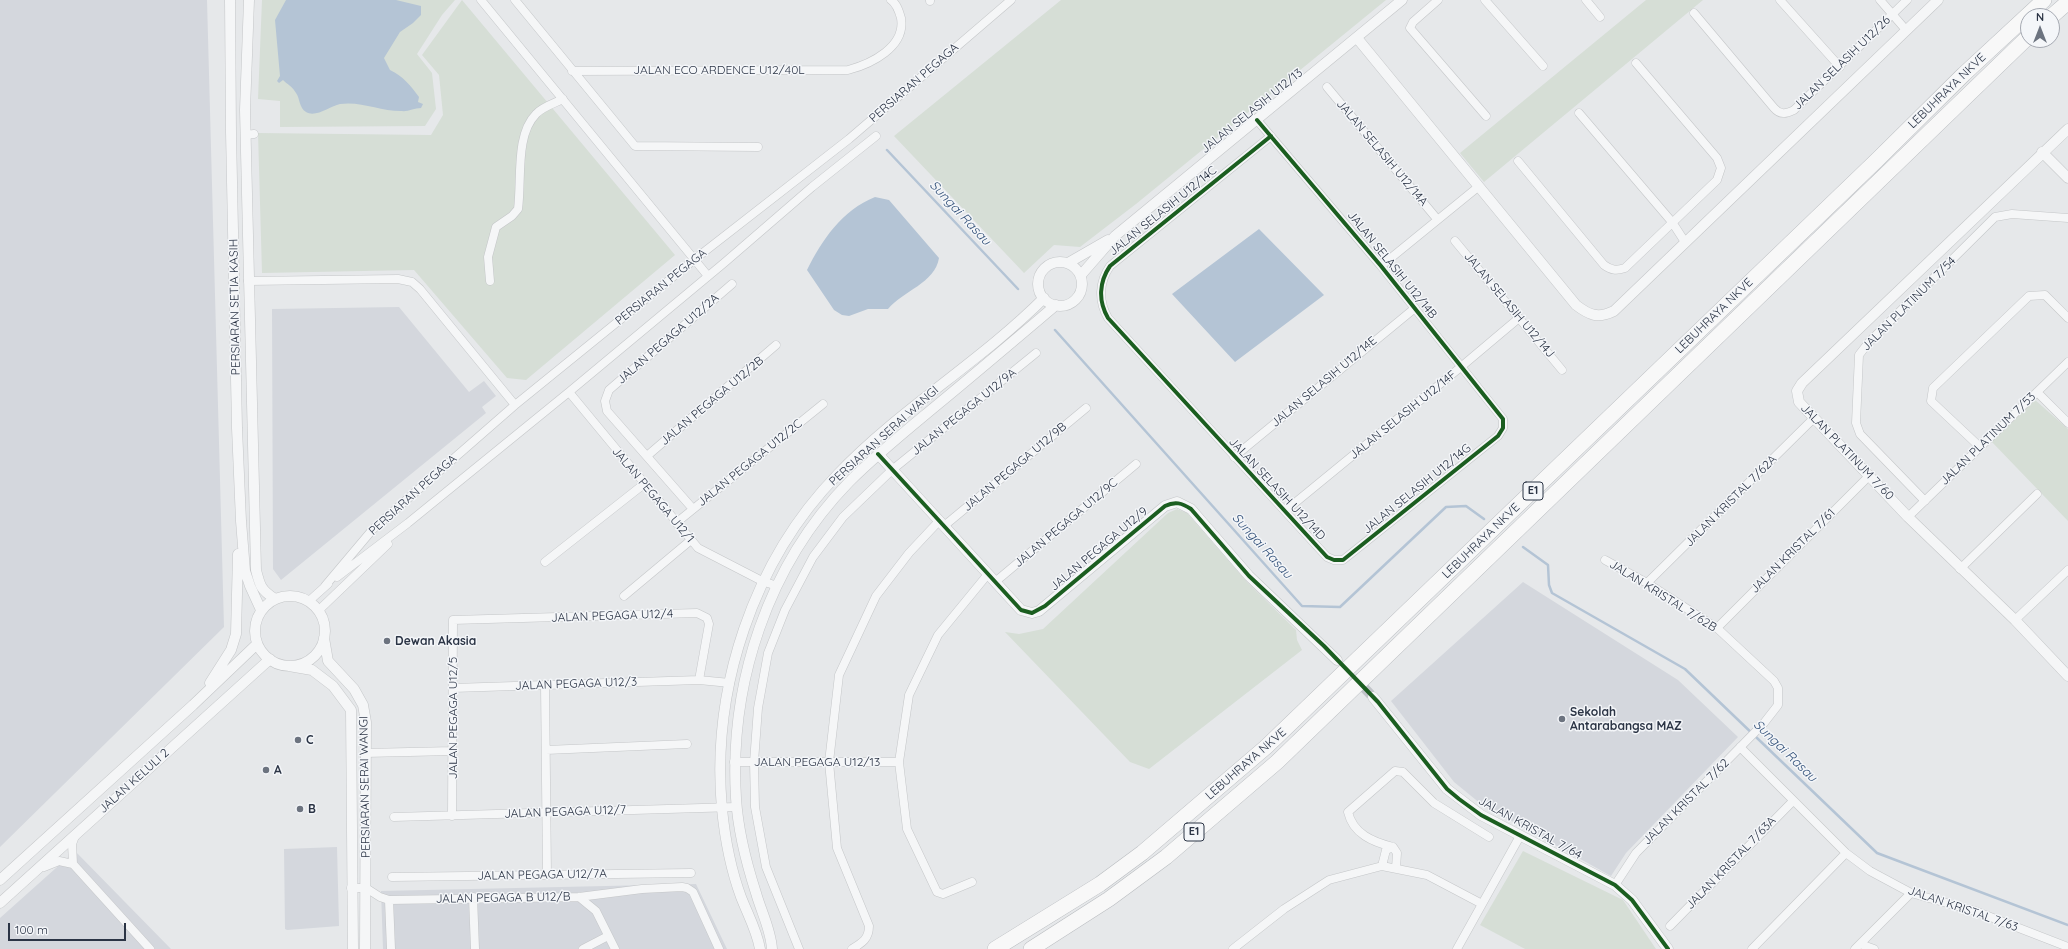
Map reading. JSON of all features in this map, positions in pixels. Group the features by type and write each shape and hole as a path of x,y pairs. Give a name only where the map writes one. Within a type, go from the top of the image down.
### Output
{"highway":[{"name":"LEBUHRAYA NKVE","path":"995,949 1106,880 1148,848 1266,748 1871,166 1964,74 2044,0"},
{"path":"2060,9 2068,2"},
{"name":"LEBUHRAYA NKVE","path":"1031,949 1109,899 1166,857 1277,762 2020,45"}],"street":[{"name":"PERSIARAN SETIA KASIH","path":"230,0 237,421 241,521 245,571 250,586 262,610"},
{"name":"PERSIARAN SETIA KASIH","path":"249,0 246,55 249,134 248,282 256,570 264,592 275,599"},
{"path":"481,0 708,276"},
{"path":"514,0 634,146 758,147"},
{"name":"JALAN ECO ARDENCE U12/40L","path":"572,71 848,70 864,66 875,60 896,42 900,33 901,22 899,11 891,0"},
{"name":"PERSIARAN PEGAGA","path":"310,601 325,586 373,529 515,405 695,259 849,139 1011,0"},
{"name":"JALAN SELASIH U12/13","path":"1080,275 1115,236 1258,120 1402,0"},
{"path":"1438,0 1413,22 1410,28 1486,116"},
{"path":"1485,0 1543,66"},
{"path":"1586,0 1600,17"},
{"path":"1780,0 1840,67"},
{"path":"1880,0 1906,30"},
{"name":"JALAN SELASIH U12/26","path":"1694,13 1774,108 1783,114 1794,110 1840,67 1907,0"},
{"path":"1357,38 1478,188 1576,305 1591,316 1600,316 1614,311 1938,0"},
{"path":"1518,161 1604,264 1610,269 1618,270 1625,268 1717,180 1721,168 1720,163 1636,63"},
{"name":"JALAN SELASIH U12/14A","path":"1328,86 1437,219"},
{"path":"490,281 488,257 493,234 496,227 512,216 518,209 522,142 526,128 536,113 563,99"},
{"path":"1579,113 1672,222 1685,242"},
{"name":"JALAN SELASIH U12/14B","path":"1258,120 1381,266 1501,415 1503,428"},
{"name":"JALAN PLATINUM 7/60","path":"2068,129 2042,152 1802,382 1797,391 1799,402 1870,475 1908,517 1960,569 2015,620 2068,676"},
{"name":"PERSIARAN PEGAGA","path":"325,586 408,523 569,392 812,187 876,136"},
{"name":"JALAN SELASIH U12/14C","path":"1204,425 1108,318 1103,309 1101,300 1103,281 1110,266 1271,136"},
{"path":"2042,152 2068,178"},
{"path":"1381,266 1437,219 1478,188"},
{"name":"JALAN PLATINUM 7/54","path":"1925,500 1860,434 1856,423 1859,355 1869,342 1995,217 2012,214 2068,218"},
{"name":"JALAN SELASIH U12/13","path":"1068,263 1115,236"},
{"name":"JALAN SELASIH U12/14J","path":"1455,241 1562,370"},
{"path":"1054,263 1068,263 1073,266 1080,275 1082,288 1075,300 1070,303 1056,305 1044,298 1038,285 1042,271 1054,263"},
{"path":"248,282 398,279 412,282 420,289 515,405"},
{"name":"JALAN PEGAGA U12/2A","path":"647,456 607,411 605,401 607,396 610,390 732,284"},
{"path":"1980,447 1934,404 1932,401 1933,388 2029,296 2045,295 2068,318"},
{"name":"PERSIARAN SERAI WANGI","path":"760,949 758,936 741,896 729,853 722,808 720,761 730,683 740,640 762,581 813,503 838,474 918,403 1020,321 1044,298"},
{"name":"PERSIARAN SERAI WANGI","path":"772,949 769,932 743,850 736,807 734,762 738,723 747,666 759,630 777,586 824,511 848,483 878,454 1056,305"},
{"name":"JALAN SELASIH U12/14E","path":"1234,457 1415,308"},
{"name":"JALAN SELASIH U12/14F","path":"1285,511 1519,318"},
{"name":"JALAN PEGAGA U12/2B","path":"647,456 776,345"},
{"name":"JALAN PEGAGA U12/9A","path":"799,949 766,867 755,807 754,762 758,708 768,653 785,610 813,557 843,517 892,470 1036,353"},
{"name":"JALAN PLATINUM 7/53","path":"1908,517 2068,362"},
{"name":"JALAN PEGAGA U12/1","path":"569,392 698,548 762,581 777,586"},
{"path":"2037,392 2068,423"},
{"name":"JALAN PEGAGA U12/2C","path":"676,523 823,404"},
{"name":"JALAN PEGAGA U12/9B","path":"852,949 864,942 867,937 869,926 837,848 829,762 839,675 876,596 909,553 941,524 1086,408"},
{"name":"JALAN KRISTAL 7/62A","path":"1647,583 1814,418"},
{"name":"JALAN SELASIH U12/14D","path":"1204,425 1327,557 1339,560"},
{"name":"JALAN SELASIH U12/14G","path":"1339,560 1347,559 1498,436 1503,428"},
{"name":"JALAN PEGAGA U12/9","path":"878,454 1020,610 1032,613 1039,611 1166,506 1177,502 1190,509 1249,576 1337,660"},
{"path":"647,456 694,509"},
{"name":"JALAN PEGAGA U12/9C","path":"995,582 1136,464"},
{"name":"JALAN KRISTAL 7/61","path":"1717,628 1870,475"},
{"path":"545,562 644,484"},
{"path":"1960,569 2037,494"},
{"path":"193,705 222,665 231,650 236,634 238,558 241,521"},
{"name":"PERSIARAN PEGAGA","path":"319,610 408,523"},
{"path":"624,596 691,540"},
{"name":"JALAN KRISTAL 7/62B","path":"1605,560 1647,583 1717,628 1774,681 1778,688 1778,705 1764,723"},
{"path":"2015,620 2068,570"},
{"path":"972,882 943,894 937,892 907,829 899,762 909,695 920,668 938,635 988,574"},
{"path":"287,596 298,597 310,601 319,610 325,629 324,638 315,655 303,663 289,666 279,664 262,652 257,644 254,632 256,620 262,610 275,599 287,596"},
{"name":"JALAN PEGAGA U12/4","path":"453,620 697,613 707,618 709,624 699,680"},
{"name":"JALAN PEGAGA U12/5","path":"452,816 453,620"},
{"name":"PERSIARAN SERAI WANGI","path":"324,638 328,661 354,688 363,705 366,722 365,949"},
{"name":"JALAN KELULI 2","path":"0,880 193,705 257,644"},
{"name":"JALAN KELULI 2","path":"0,903 270,659"},
{"name":"PERSIARAN SERAI WANGI","path":"289,666 312,670 328,682 343,697 351,710 351,888 353,949"},
{"name":"JALAN PEGAGA U12/3","path":"453,688 699,680 730,683"},
{"path":"545,685 547,875"},
{"name":"JALAN KRISTAL 7/64","path":"1373,697 1447,789 1481,815 1614,885 1632,900 1668,949"},
{"name":"JALAN KRISTAL 7/62","path":"1614,885 1636,853 1764,723"},
{"path":"546,750 686,744"},
{"name":"JALAN KRISTAL 7/63","path":"1740,747 1792,801 1846,853 1870,871 1911,893 1975,912 2068,947"},
{"path":"365,754 453,751"},
{"name":"JALAN PEGAGA U12/13","path":"734,762 899,762"},
{"path":"1396,868 1397,853 1393,847 1375,843 1365,838 1354,824 1348,812 1395,771 1399,770 1403,772 1434,803 1489,837"},
{"name":"JALAN KRISTAL 7/63A","path":"1670,926 1792,801"},
{"name":"JALAN PEGAGA U12/7","path":"394,817 736,807"},
{"path":"73,864 72,844 76,834"},
{"path":"1457,949 1520,836"},
{"path":"1382,866 1386,850 1393,847"},
{"path":"1752,949 1846,853"},
{"path":"35,871 59,861 73,864 150,949"},
{"path":"1233,949 1284,909 1329,880 1382,866 1428,875 1482,904"},
{"name":"JALAN PEGAGA U12/7A","path":"392,878 691,872"},
{"path":"351,888 366,888"},
{"name":"JALAN PEGAGA B U12/B","path":"366,888 380,897 389,900 473,897 579,897 596,911 615,949"},
{"path":"579,897 642,889 687,888 693,892 719,949"},
{"path":"1858,946 1911,893"},
{"path":"473,897 475,949"},
{"path":"389,900 390,949"},
{"path":"583,949 608,936"},
{"path":"1858,946 1874,949"}],"shaded area":[{"path":"0,0 207,0 224,627 0,847"},
{"path":"262,0 455,0 442,15 417,54 432,73 436,109 425,126 280,127 280,101 258,99"},
{"path":"462,0 675,255 526,380 507,378 414,270 262,273 258,133 431,135 443,115 439,75 422,55"},
{"path":"1061,0 1386,0 1136,204 1080,247 1054,245 1024,273 894,136"},
{"path":"1646,0 1703,0 1484,182 1460,153"},
{"path":"399,307 469,392 484,381 496,396 482,407 486,413 281,580 273,569 272,309"},
{"path":"2034,399 2068,429 2068,521 1991,441"},
{"path":"1177,509 1187,513 1247,582 1296,630 1297,640 1302,650 1149,769 1130,762 1005,632 1019,634 1043,629 1168,513"},
{"name":"Sekolah Antarabangsa MAZ","path":"1523,582 1678,680 1738,737 1626,853 1611,876 1481,804 1454,782 1391,701"},
{"path":"337,847 339,926 285,929 284,849"},
{"path":"75,851 171,949 0,949 0,918"},
{"path":"1523,851 1623,900 1656,949 1525,949 1480,925"},
{"path":"696,884 727,949 383,949 381,891"}],"water":[{"path":"286,0 396,0 421,6 421,15 400,32 384,58 390,70 403,78 419,97 418,102 423,104 421,108 406,111 393,111 348,103 336,105 319,113 314,114 306,112 301,106 293,89 283,80 279,83 277,81 280,76 275,20"},
{"path":"875,197 889,200 939,258 936,267 925,280 888,309 868,309 849,316 842,315 834,310 807,270 819,248 834,227 853,210"},
{"path":"1259,229 1324,295 1235,362 1172,294"}],"waterway":[{"name":"Sungai Rasau","path":"887,150 1018,289"},
{"name":"Sungai Rasau","path":"1055,330 1302,606 1340,607 1446,507 1466,506 1484,519"},
{"name":"Sungai Rasau","path":"1523,547 1548,565 1549,585 1552,593 1685,669 1877,853 2068,925"}],"tunnel":[{"path":"1343,666 1373,697"}],"cycle path":[{"path":"1257,120 1381,266 1503,419 1503,428 1498,436 1343,560 1334,560 1327,557 1108,318 1101,298 1102,285 1106,272 1110,266 1271,136"},
{"path":"878,454 1021,610 1032,613 1045,606 1165,506 1178,503 1185,505 1191,509 1249,576 1324,646 1378,702 1447,789 1481,815 1615,885 1632,900 1668,949"}],"place":[{"name":"Dewan Akasia","path":"387,641"},
{"name":"Sekolah Antarabangsa MAZ","path":"1562,719"},
{"name":"C","path":"298,740"},
{"name":"A","path":"266,770"},
{"name":"B","path":"300,809"}]}
